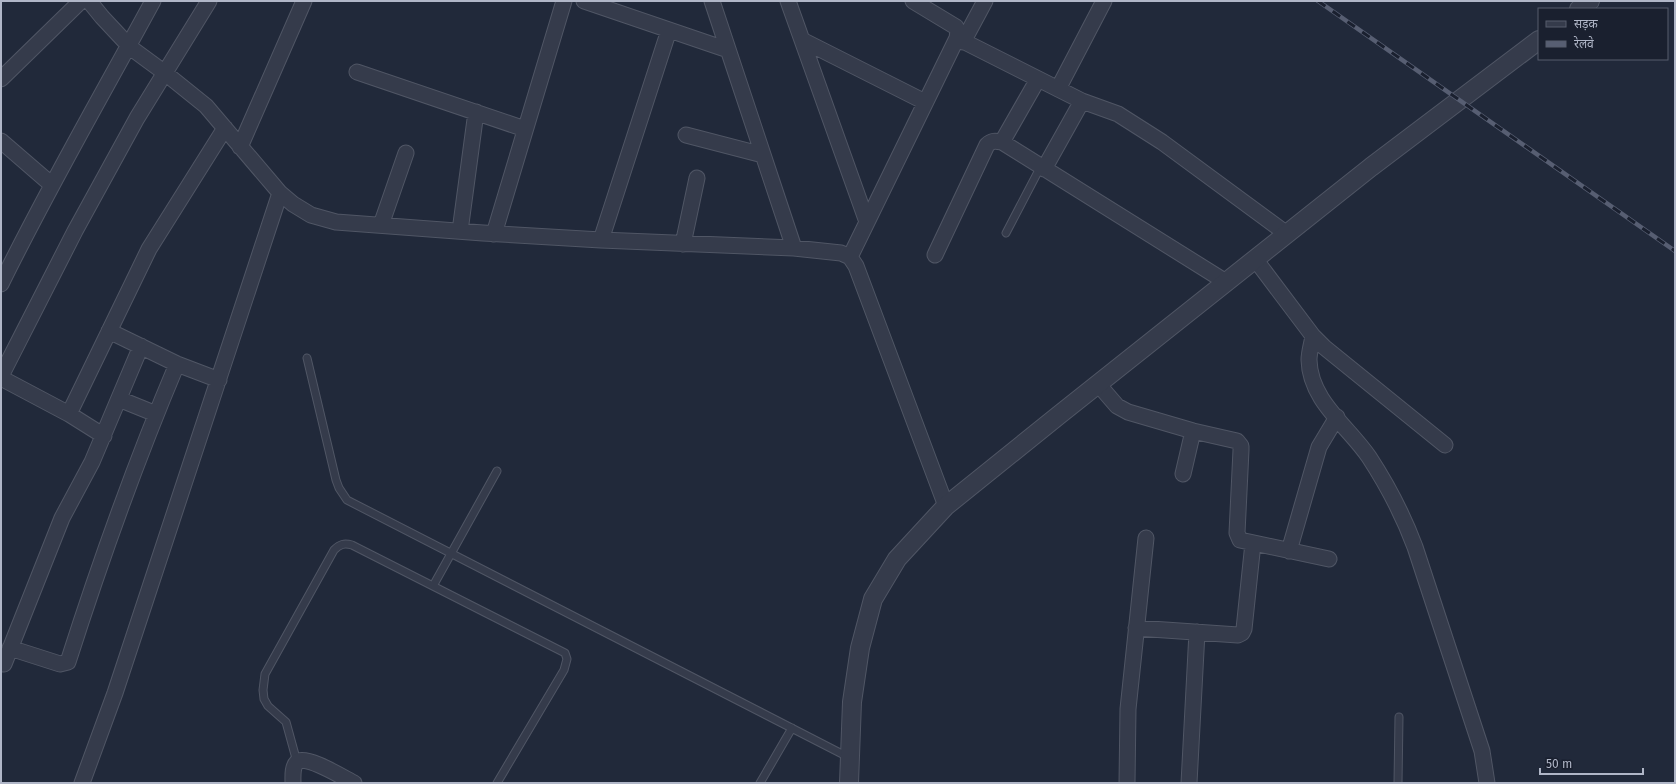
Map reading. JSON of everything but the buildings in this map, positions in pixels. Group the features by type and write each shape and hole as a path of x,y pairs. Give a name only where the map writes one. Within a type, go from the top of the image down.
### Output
{"street":[{"path":"1,79 81,1"},
{"path":"89,1 129,46 206,106 280,193 293,204 311,215 336,222 494,234 794,248 841,253 850,257 856,266 946,506"},
{"path":"1,284 52,185 153,1"},
{"path":"104,436 69,414 1,377 76,230 137,118 209,1"},
{"path":"240,147 304,1"},
{"path":"494,234 564,1"},
{"path":"584,1 728,50"},
{"path":"712,1 794,248"},
{"path":"788,1 867,222"},
{"path":"913,1 956,27 960,40"},
{"path":"850,257 925,102 960,40 985,1"},
{"path":"1058,89 1104,1"},
{"path":"1580,8 1590,1"},
{"path":"601,240 669,30"},
{"path":"802,40 925,102"},
{"path":"960,40 1082,101 1118,114 1162,142 1287,234"},
{"path":"849,783 852,702 860,648 873,599 897,559 946,506 1371,167 1538,41"},
{"path":"356,72 525,129"},
{"path":"1002,142 1038,78"},
{"path":"1043,167 1082,101"},
{"path":"460,231 476,112"},
{"path":"69,414 149,249 225,128"},
{"path":"686,135 763,154"},
{"path":"1,141 52,185"},
{"path":"935,255 987,145 991,141 1002,142 1226,282"},
{"path":"381,225 406,153"},
{"path":"683,244 697,178"},
{"path":"82,783 115,693 280,193"},
{"path":"1255,259 1313,336 1445,445"},
{"path":"109,330 177,364 219,380"},
{"path":"1313,336 1309,359 1311,376 1320,397 1368,455 1390,489 1415,547 1482,751 1488,783"},
{"path":"2,666 62,518 104,436 141,346"},
{"path":"10,648 60,664 68,662 88,600 156,414 177,364"},
{"path":"1098,384 1122,410 1192,431 1237,441 1241,446 1237,533 1240,540 1329,559"},
{"path":"119,399 156,414"},
{"path":"1289,551 1319,447 1322,439 1337,418"},
{"path":"1183,474 1192,431"},
{"path":"1127,783 1128,709 1146,538"},
{"path":"1136,628 1238,635 1242,633 1244,629 1253,543"},
{"path":"1189,783 1197,632"},
{"path":"293,783 294,768 297,762 303,759 354,783"}],"lane":[{"path":"1006,234 1043,167"},
{"path":"307,358 339,488 347,500 850,758"},
{"path":"433,586 497,471"},
{"path":"297,762 286,722 268,706 264,699 263,690 265,674 334,550 340,544 352,545 565,653 567,659 564,670 497,783"},
{"path":"1398,783 1399,717"},
{"path":"760,783 792,728"}],"railway":[{"path":"1318,1 1675,251"}]}
